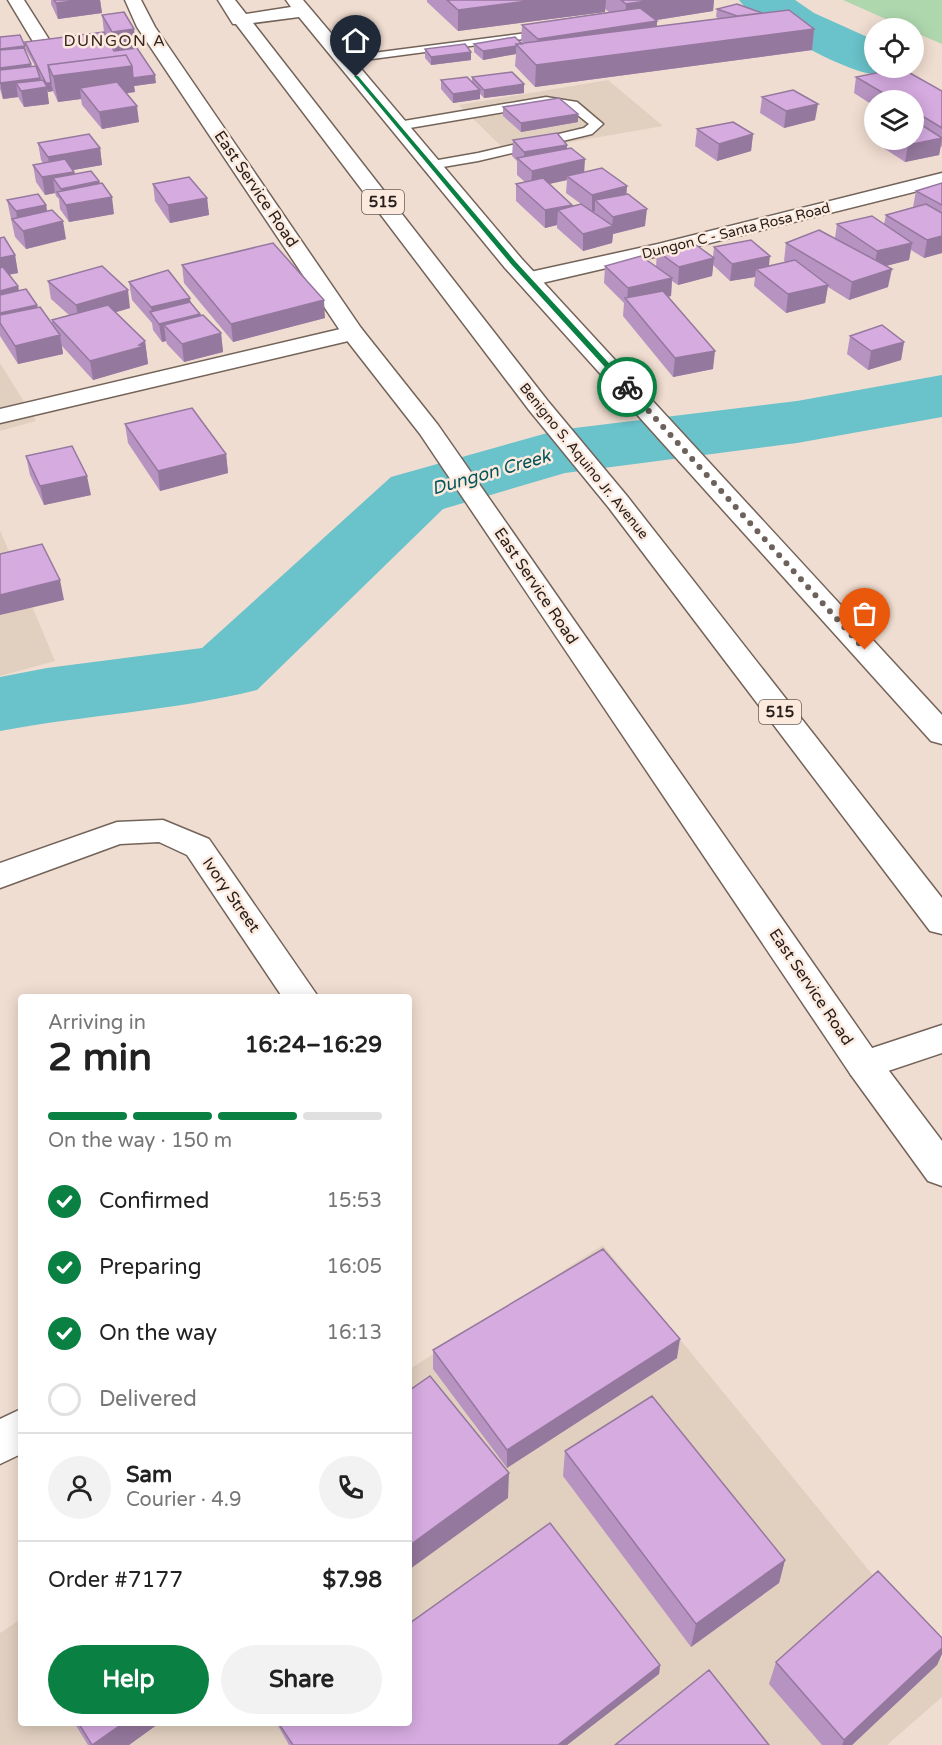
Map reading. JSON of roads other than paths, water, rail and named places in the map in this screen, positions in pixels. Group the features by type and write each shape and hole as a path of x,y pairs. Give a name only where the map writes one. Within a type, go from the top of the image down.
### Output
{"main road":[{"path":"16,0 46,40 20,44"},
{"name":"East Service Road","path":"133,0 146,27 353,333 429,430 864,1065 942,1170"},
{"name":"Benigno S. Aquino Jr. Avenue","path":"226,0 239,20 538,405 618,502 942,922"},
{"path":"239,20 298,5 342,60 529,279 942,734"},
{"path":"123,30 146,27"},
{"name":"Dungon C - Santa Rosa Road","path":"529,279 658,250 942,179"},
{"path":"0,416 353,333"},
{"name":"Ivory Street","path":"0,876 117,834 163,831 198,847 299,994"},
{"path":"864,1065 942,1039"},
{"path":"0,1444 18,1431"}],"lane":[{"path":"342,60 561,31"},
{"path":"398,126 546,101 573,105 597,124 588,131 478,157 431,165"}],"waterway":[{"name":"Dungon Creek","path":"763,0 797,23 864,54"},
{"name":"Dungon Creek","path":"0,704 47,695 227,671 417,493 558,452 797,422 942,396"}],"district":[{"name":"DUNGON A","path":"115,41"}]}
